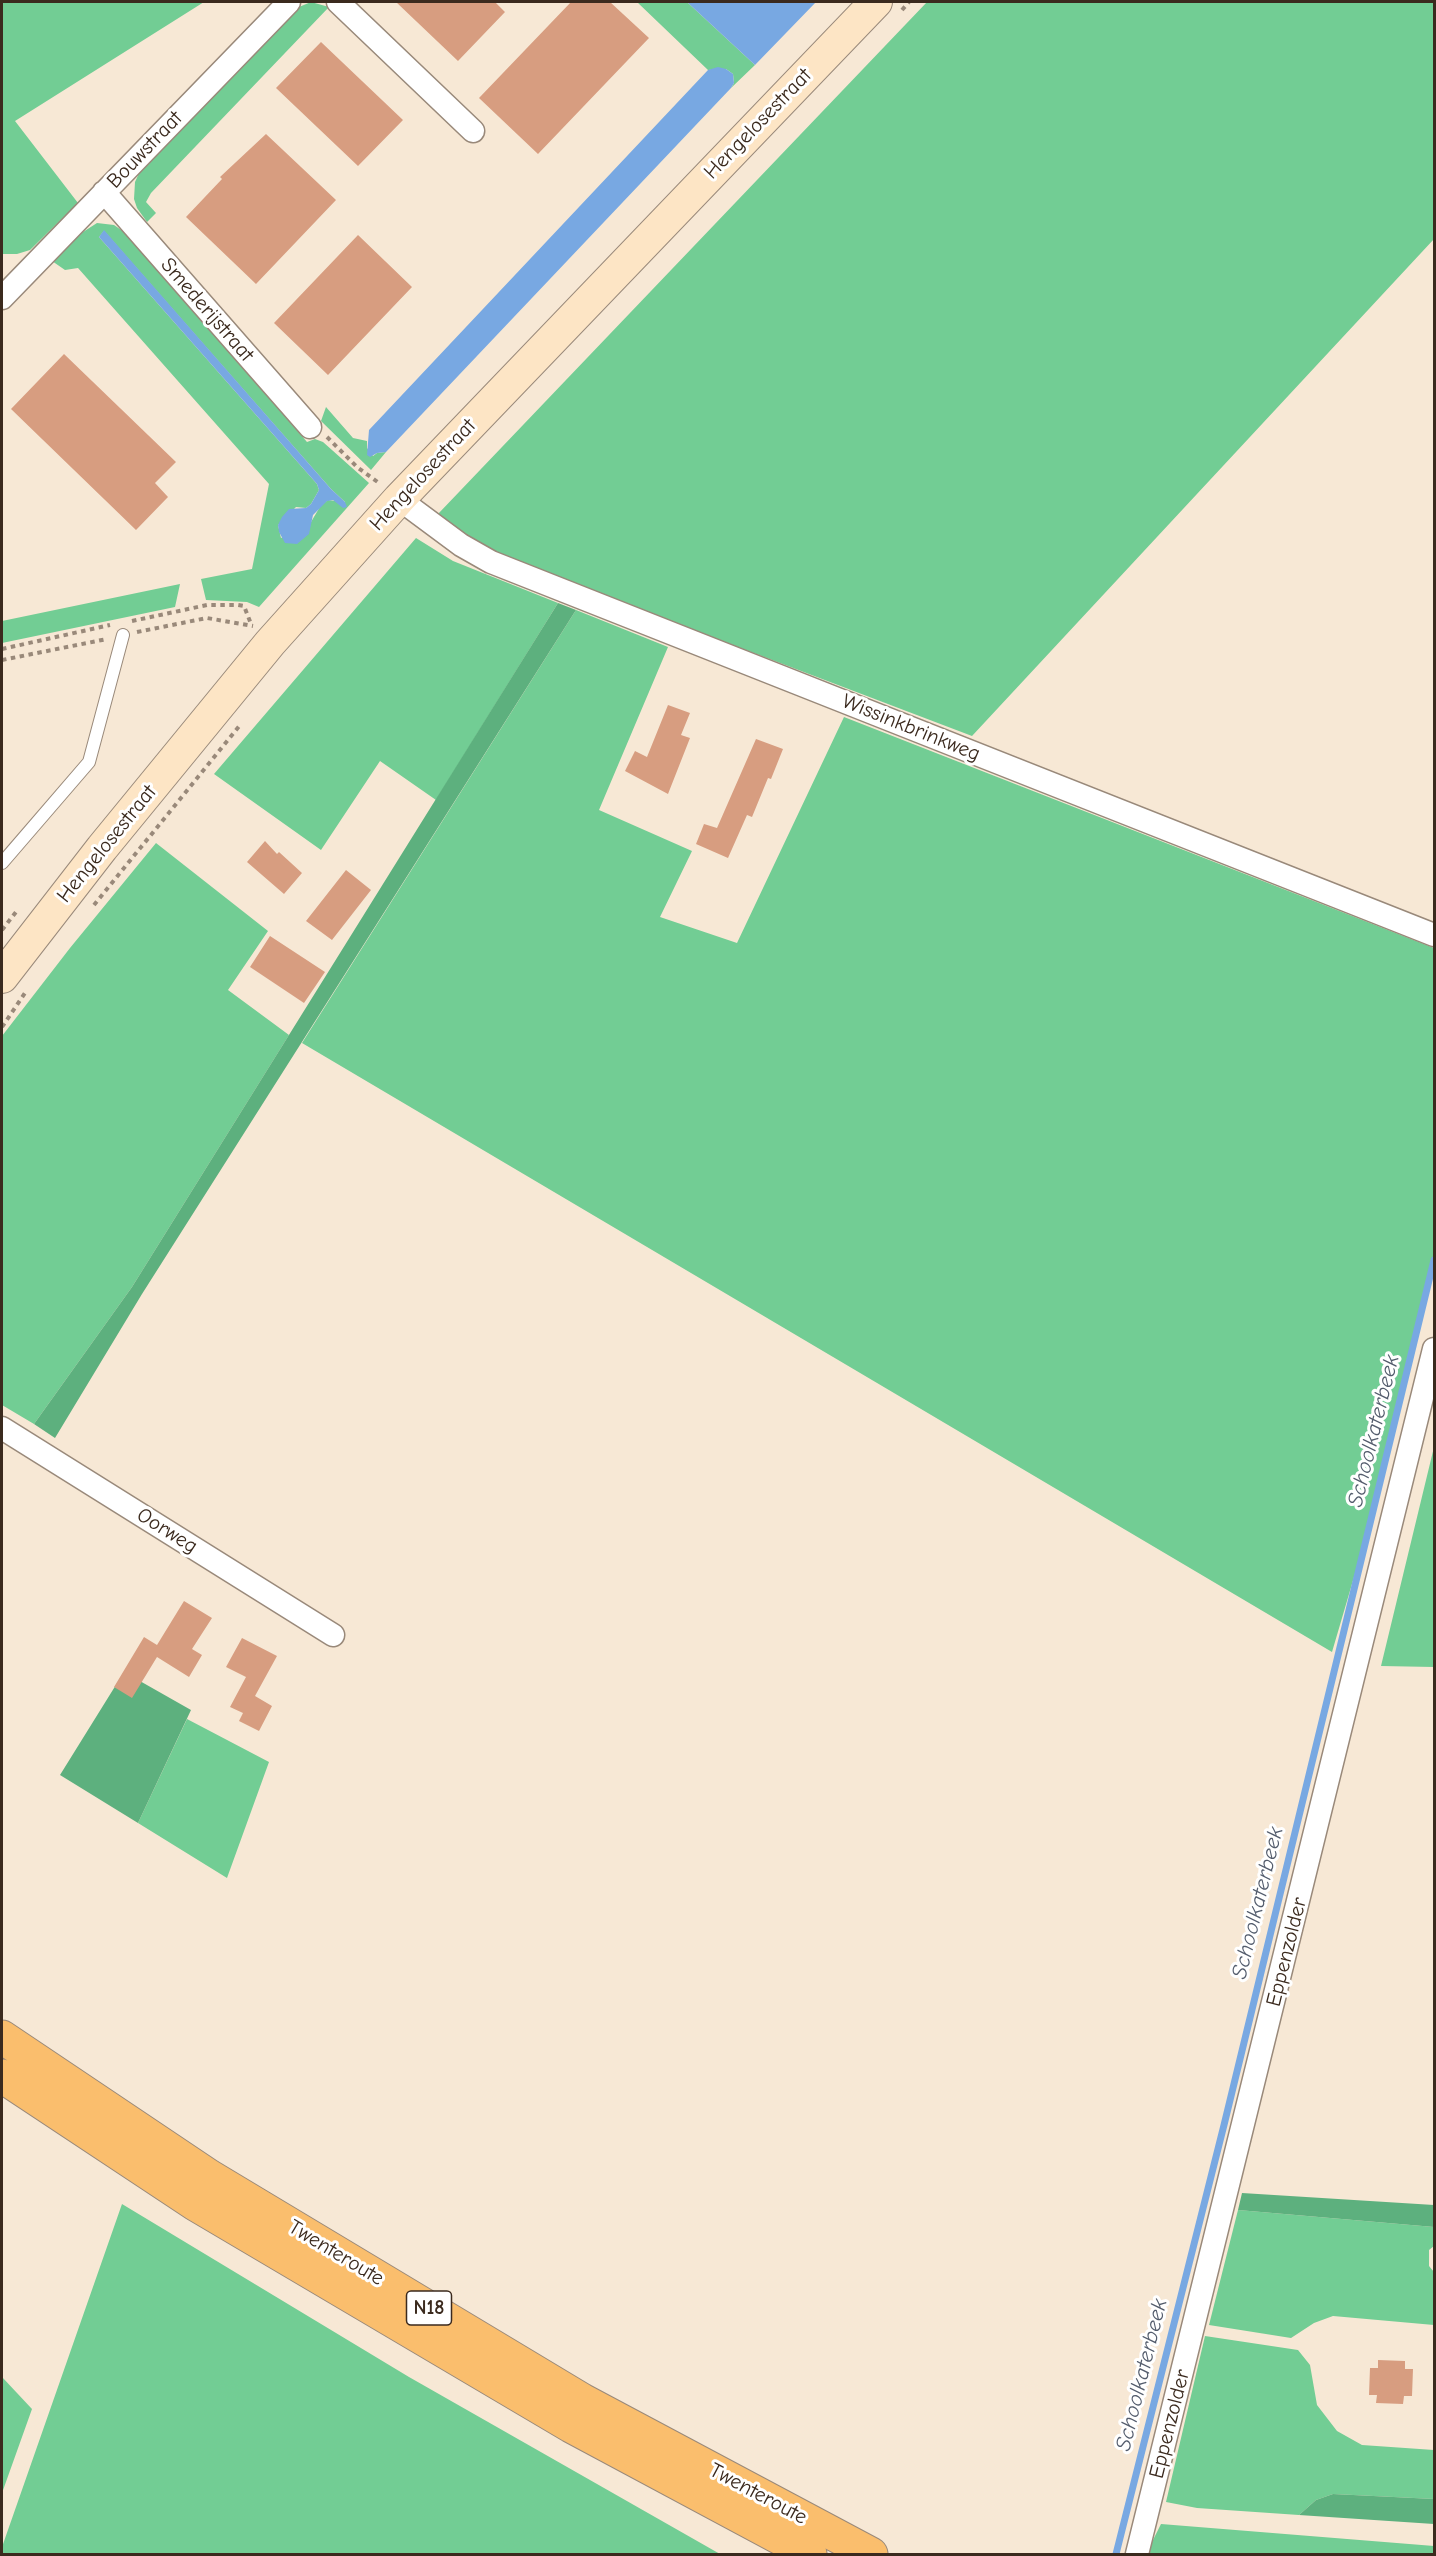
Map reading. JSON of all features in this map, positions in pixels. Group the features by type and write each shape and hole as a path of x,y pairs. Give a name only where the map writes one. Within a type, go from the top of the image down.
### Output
{"highway":[{"name":"Twenteroute","path":"2,2037 209,2176 572,2394 871,2554"},
{"name":"Twenteroute","path":"2,2076 195,2204 571,2426 810,2554"}],"main road":[{"name":"Hengelosestraat","path":"2,977 102,848 270,643 389,491 876,2"}],"street":[{"name":"Bouwstraat","path":"5,287 104,192 289,2"},
{"path":"338,2 473,131"},
{"name":"Smederijstraat","path":"104,192 310,427"},
{"name":"Wissinkbrinkweg","path":"389,491 461,545 491,562 1434,935"},
{"name":"Eppenzolder","path":"1137,2554 1434,1349"},
{"name":"Oorweg","path":"2,1428 333,1635"}],"lane":[{"path":"2,863 89,762 123,635"}],"path":[{"path":"310,427 325,435 357,467 389,491"},
{"name":"Hengelosestraat","path":"89,911 246,717"},
{"path":"2,1027 32,984"}],"green space":[{"path":"2,2 204,2 15,121 78,203 30,250 17,254 2,254"},
{"path":"311,2 329,7 151,193 146,202 156,213 147,222 137,208 134,199 135,182 141,169 299,7"},
{"path":"637,2 687,2 755,65 731,88 734,83 733,74 726,69 708,70"},
{"path":"927,2 1434,2 1434,239 972,736 483,550 450,527 438,514"},
{"path":"97,223 114,225 130,236 307,442 315,439 323,442 369,483 259,607 247,602 206,600 201,579 252,569 269,484 78,268 65,270 52,261 83,232","holes":["104,231 331,489 345,502 328,500 321,505 311,522 281,538 278,525 296,507 306,508 311,504 319,490 317,484 99,237"]},
{"path":"326,407 353,438 367,441 367,448 373,456 386,452 371,470 321,421"},
{"path":"416,538 453,561 558,603 436,800 380,761 321,850 214,774"},
{"path":"180,584 175,607 2,643 2,621"},
{"path":"558,603 576,610 142,1294 55,1438 34,1424 132,1287"},
{"path":"576,610 668,647 599,810 692,851 660,917 737,943 844,717 1434,948 1434,1259 1369,1526 1332,1652 302,1043"},
{"path":"156,843 268,931 228,990 289,1035 132,1287 34,1424 2,1405 2,1036"},
{"path":"1434,1447 1434,1667 1381,1666"},
{"path":"124,1672 191,1710 138,1823 60,1775"},
{"path":"187,1719 269,1762 227,1878 138,1823"},
{"path":"1242,2193 1434,2205 1434,2227 1238,2210"},
{"path":"122,2204 409,2377 720,2554 2,2554 2,2547"},
{"path":"1238,2210 1434,2227 1434,2246 1429,2250 1429,2266 1434,2272 1434,2325 1333,2316 1314,2323 1291,2338 1209,2325"},
{"path":"1205,2336 1298,2350 1310,2365 1317,2405 1337,2431 1362,2445 1434,2450 1434,2499 1333,2494 1316,2500 1299,2515 1197,2508 1166,2502"},
{"path":"2,2377 32,2409 2,2493"},
{"path":"1333,2494 1434,2499 1434,2524 1299,2515 1316,2500"},
{"path":"1161,2524 1434,2546 1434,2554 1146,2554"}],"water":[{"path":"687,2 816,2 755,65"},
{"path":"718,67 733,74 734,83 731,88 386,452 370,457 367,455 369,430 708,70"},
{"path":"104,230 331,489 345,502 347,507 343,508 333,500 327,501 313,515 309,534 297,544 285,543 278,525 289,509 306,508 311,504 319,490 317,484 99,237"}],"building":[{"path":"396,2 495,2 505,12 458,61"},
{"path":"571,2 610,2 649,38 538,154 479,98"},
{"path":"321,42 403,120 358,166 276,88"},
{"path":"266,134 336,200 256,284 186,217 222,179 220,177"},
{"path":"358,235 412,287 328,375 274,323"},
{"path":"64,354 176,462 155,483 168,497 136,530 11,409"},
{"path":"668,705 690,713 681,735 690,738 668,794 625,771 635,751 647,757"},
{"path":"756,739 783,749 752,817 747,815 728,858 696,844 704,824 717,828"},
{"path":"265,841 277,854 279,852 302,873 284,894 247,862"},
{"path":"346,870 371,890 332,940 306,921"},
{"path":"270,936 325,972 304,1003 250,967"},
{"path":"184,1601 212,1618 192,1649 202,1655 189,1677 157,1657 132,1698 114,1687 144,1637 157,1645"},
{"path":"242,1638 277,1656 255,1696 272,1706 259,1731 239,1721 243,1713 230,1707 246,1677 226,1667"},
{"path":"1378,2360 1405,2361 1405,2369 1413,2369 1412,2396 1404,2396 1403,2404 1376,2403 1377,2395 1369,2395 1370,2368 1378,2368"}],"waterway":[{"name":"Schoolkaterbeek","path":"1116,2554 1224,2125 1434,1260"}]}
